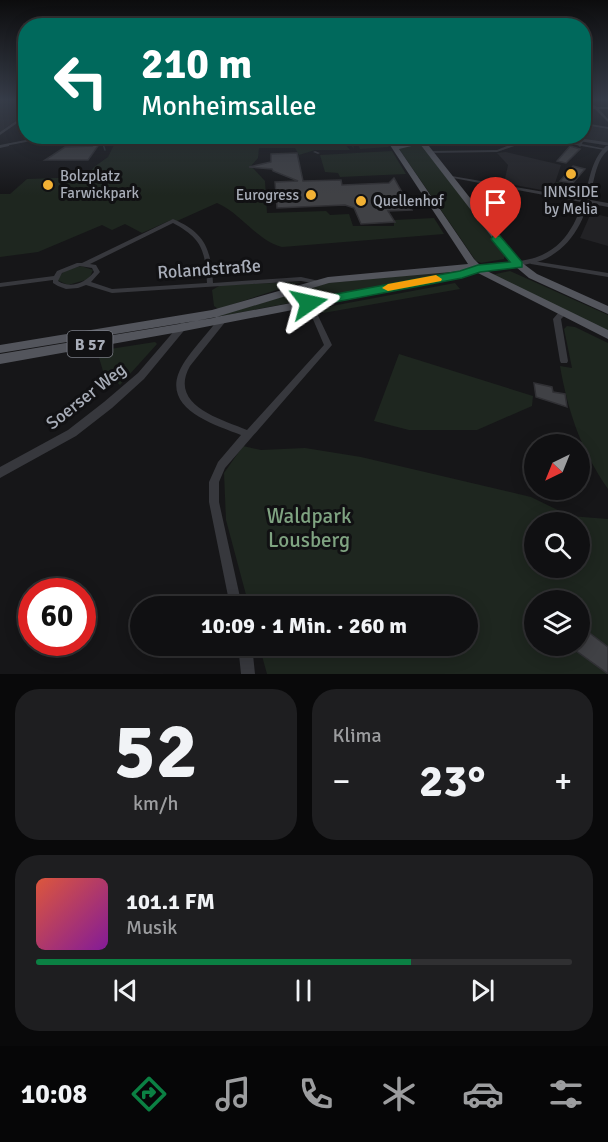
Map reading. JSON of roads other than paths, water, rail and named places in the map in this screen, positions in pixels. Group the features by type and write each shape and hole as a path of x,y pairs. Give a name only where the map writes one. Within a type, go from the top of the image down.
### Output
{"main road":[{"path":"392,144 460,247 489,278 608,335"},
{"path":"395,148 406,144"},
{"path":"423,144 518,264 533,276 608,310"},
{"name":"B 57","path":"0,359 179,328 462,274 478,268 518,264"},
{"name":"Rolandstraße","path":"317,282 358,275 460,267 478,268"},
{"name":"B 57","path":"0,350 199,317 317,282"}],"street":[{"path":"2,146 18,143"},
{"path":"429,152 497,151 516,144"},
{"path":"533,263 549,256 567,241 588,201 593,174 606,149 595,145 574,144"},
{"path":"448,176 608,205"},
{"path":"0,285 54,278 68,267 84,264 173,221 200,239 208,253 210,284"},
{"path":"518,264 533,263 608,275"},
{"path":"84,264 94,266 97,272 86,283"},
{"name":"Rolandstraße","path":"54,278 57,284 67,287 86,283 112,291 301,279 317,282"},
{"path":"234,596 214,502 214,482 221,465 328,345 309,303"},
{"path":"562,314 557,319 564,361"},
{"path":"179,328 199,317"},
{"path":"224,319 183,372 179,385 185,401 200,413 248,434"},
{"name":"Soerser Weg","path":"0,473 72,433 108,405 141,376 172,342 179,328"},
{"path":"246,656 248,674"}],"waterway":[{"path":"103,144 105,150"}],"place":[{"name":"INNSIDE by Melia","path":"571,174"},
{"name":"Bolzplatz Farwickpark","path":"48,185"},
{"name":"Eurogress","path":"311,195"},
{"name":"Quellenhof","path":"361,201"}],"park label":[{"name":"Waldpark Lousberg","path":"309,528"}]}
